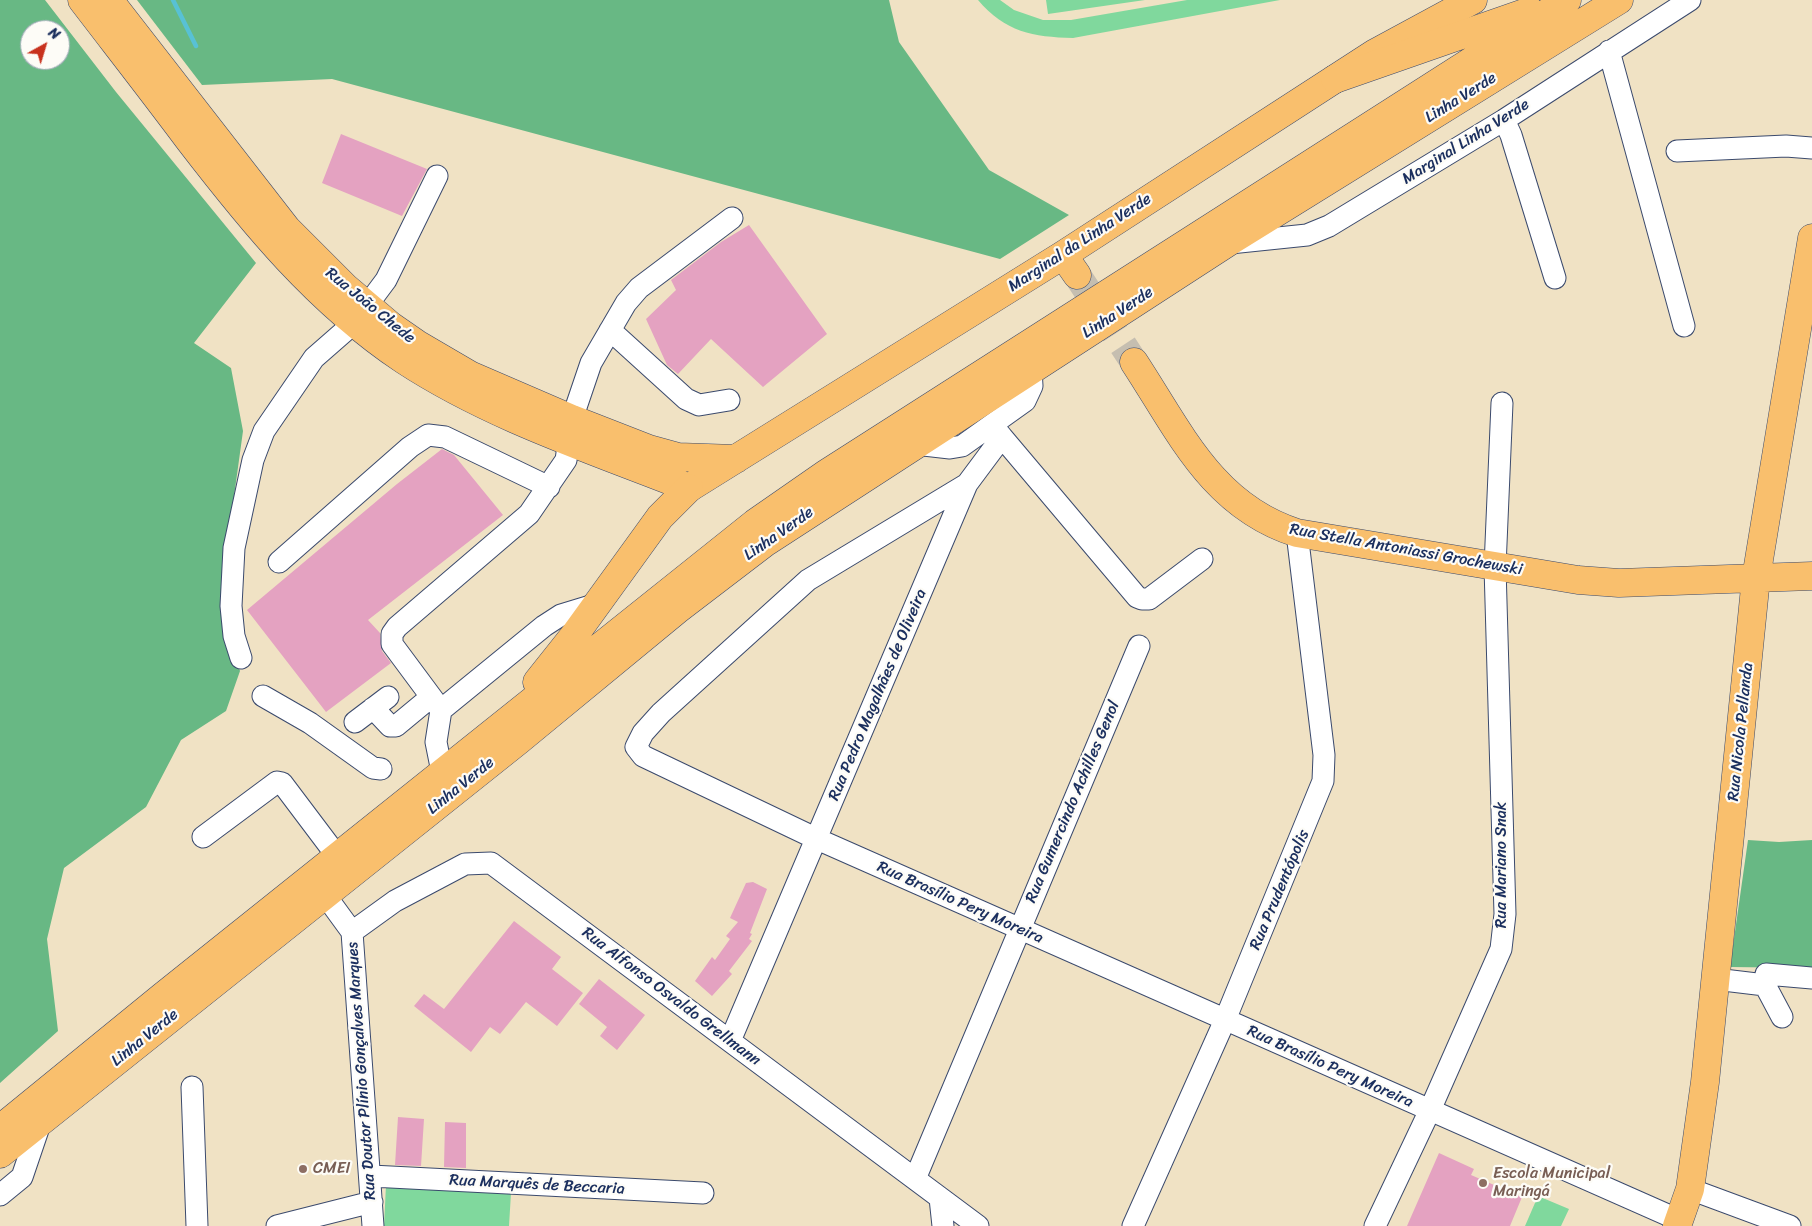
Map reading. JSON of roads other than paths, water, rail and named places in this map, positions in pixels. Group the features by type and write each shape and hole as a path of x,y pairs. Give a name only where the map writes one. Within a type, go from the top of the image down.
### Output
{"main road":[{"name":"Rua João Chede","path":"82,0 202,139 326,270 361,315 570,429 689,488"},
{"name":"Rua João Chede","path":"108,0 202,139"},
{"name":"Marginal da Linha Verde","path":"505,722 597,604 660,517 689,488 1070,265 1335,79 1375,53 1473,0"},
{"path":"1335,79 1562,0"},
{"name":"Linha Verde","path":"0,1129 719,550 827,473 1567,0"},
{"name":"Linha Verde","path":"0,1154 720,576 822,504 1227,243 1608,7 1632,0"},
{"name":"Rua Nicola Pellanda","path":"1678,1223 1690,1189 1705,1082 1756,578 1812,238"},
{"name":"Rua Stella Antoniassi Grochewski","path":"1134,362 1207,474 1231,498 1272,525 1297,533 1578,580 1619,583 1812,576"},
{"name":"Rua João Chede","path":"570,429 678,457 736,459"}],"street":[{"name":"Marginal Linha Verde","path":"1227,243 1307,235 1329,226 1504,120 1690,0"},
{"path":"1609,51 1684,326"},
{"path":"1504,120 1511,135 1555,278"},
{"path":"1678,151 1786,146 1812,148"},
{"path":"240,658 234,636 231,606 234,548 253,460 264,431 314,358 361,315 386,280 437,176"},
{"path":"442,772 436,742 436,704 392,644 392,634 397,627 529,514 566,460 570,429 591,363 626,303 639,288 732,218"},
{"path":"610,330 686,399 699,405 729,400"},
{"name":"Rua Pedro Magalhães de Oliveira","path":"730,1041 817,840 966,484 997,431 1030,394 1032,386 1031,370"},
{"name":"Rua Mariano Snak","path":"1375,1226 1430,1110 1501,949 1505,914 1495,567 1502,403"},
{"path":"915,444 950,448 962,446 997,431 1137,597 1149,599 1202,560"},
{"path":"279,562 410,447 428,435 445,437 549,487"},
{"name":"Rua Brasílio Pery Moreira","path":"966,484 808,580 661,714 643,733 636,747 643,756 817,840 1430,1110 1678,1223"},
{"name":"Rua Prudentópolis","path":"1134,1226 1225,1020 1323,781 1324,755 1297,533"},
{"path":"355,722 380,702 390,726 396,726 436,704 561,615 597,604"},
{"name":"Rua Gumercindo Achilles Genol","path":"915,1179 1139,646"},
{"path":"263,696 310,723 373,768 381,768"},
{"path":"202,837 277,782 282,784 338,856"},
{"name":"Rua Alfonso Osvaldo Grellmann","path":"352,932 396,901 465,864 491,863 978,1226"},
{"name":"Rua Doutor Plínio Gonçalves Marques","path":"325,895 352,932 371,1176 373,1226"},
{"path":"1782,1017 1765,985 1767,973 1812,978"},
{"path":"1715,979 1765,985"},
{"path":"192,1087 197,1226"},
{"path":"0,1195 22,1177 41,1121"},
{"name":"Rua Marquês de Beccaria","path":"371,1176 703,1193"},
{"path":"1690,1189 1790,1226"},
{"path":"940,1198 943,1226"},
{"path":"277,1226 372,1202"}],"waterway":[{"path":"173,0 196,46"}],"tunnel":[{"path":"1077,275 1134,362"}],"place":[{"name":"CMEI","path":"303,1169"},
{"name":"Escola Municipal Maringá","path":"1483,1183"}]}
